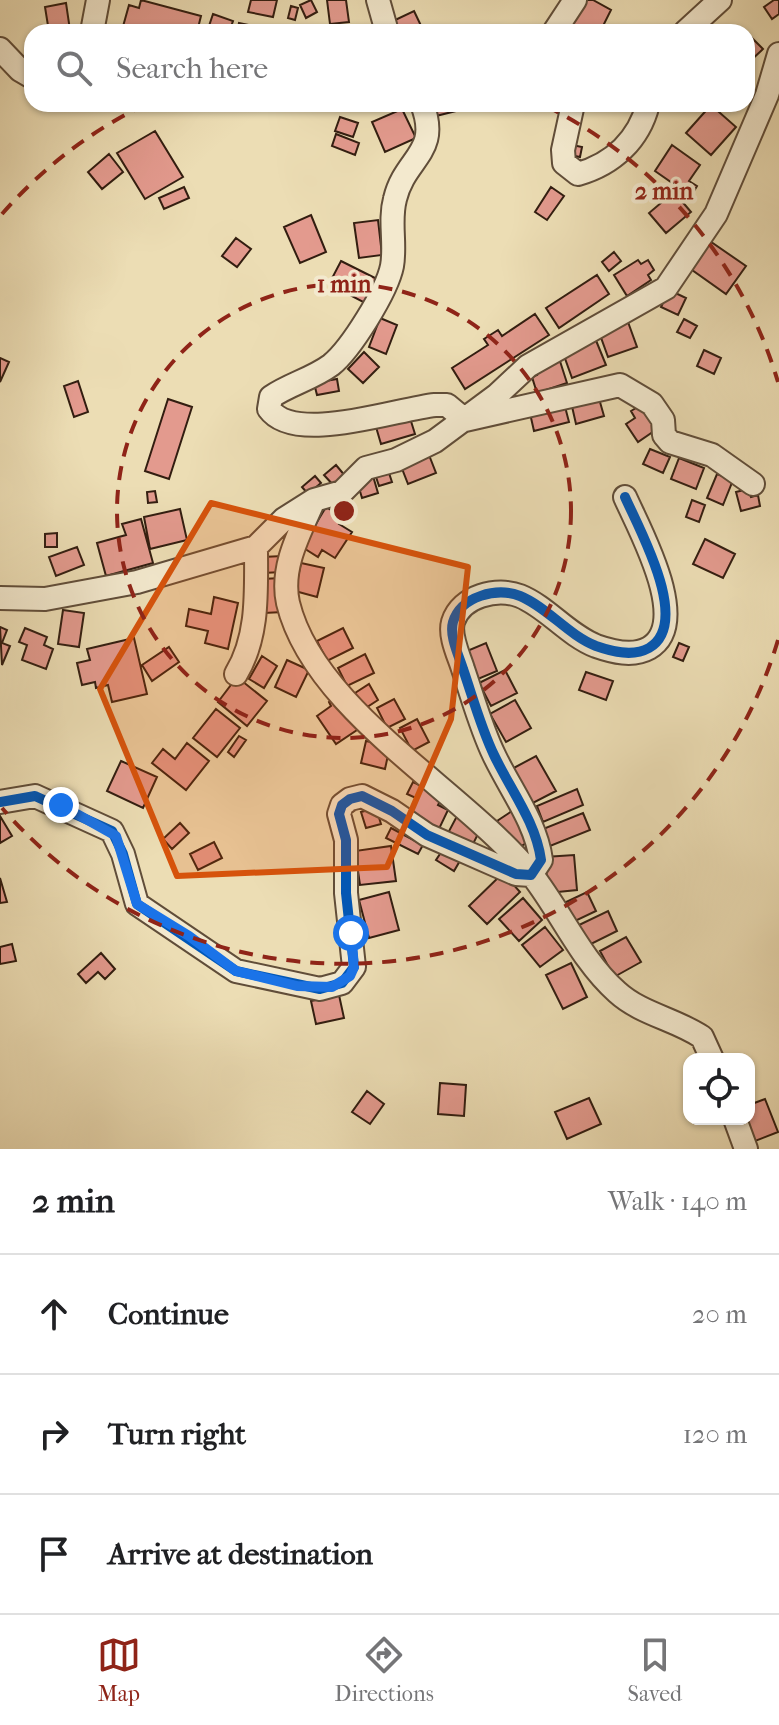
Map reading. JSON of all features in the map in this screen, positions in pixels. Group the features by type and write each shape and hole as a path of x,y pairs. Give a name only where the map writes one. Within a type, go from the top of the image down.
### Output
{"street":[{"path":"94,24 98,0"},
{"path":"378,0 385,24"},
{"path":"559,24 575,0"},
{"path":"694,24 720,0"},
{"path":"0,49 24,72"},
{"path":"0,598 45,599 137,582 256,547 284,519 314,500 342,492 366,468 422,447 465,420 528,366 666,288 716,214 767,95 779,54"},
{"path":"425,112 430,127 428,140 402,181 395,199 391,271 354,340 333,363 271,397 269,409 283,421 340,424 447,405 465,420"},
{"path":"571,112 563,150 564,163 578,174 618,155 633,138 644,112"},
{"path":"465,420 620,385 652,404 670,442 712,455 753,484"},
{"path":"531,875 541,860 539,847 480,720 454,642 452,624 461,608 492,591 519,596 594,645 622,653 641,652 654,645 662,635 666,604 659,577 625,497"},
{"path":"314,500 289,558 288,600 307,653 357,709 451,794 531,875 616,991 639,1009 702,1037 709,1053"},
{"path":"236,674 246,658 257,599 256,547"},
{"path":"0,802 35,796 105,827 116,836 131,892 142,910 189,936 236,971 320,989 342,983 354,967 346,893 346,840 339,814 342,805 350,799 362,796 392,811 427,835 516,874 531,875"},
{"path":"737,1125 746,1149"}],"highlighted area":[{"path":"211,503 468,567 451,719 387,867 177,876 100,689"}],"building":[{"path":"141,0 201,16 199,24 124,24 129,5 139,8"},
{"path":"251,0 277,0 273,17 248,12"},
{"path":"311,0 317,12 306,18 300,5"},
{"path":"327,0 346,0 349,22 330,24"},
{"path":"584,0 593,0 611,10 604,24 571,24"},
{"path":"779,0 779,14 772,19 764,7"},
{"path":"66,3 69,24 48,24 45,7"},
{"path":"291,6 298,8 295,20 288,18"},
{"path":"414,11 420,24 395,24 393,21"},
{"path":"213,14 233,21 232,24 210,24"},
{"path":"755,41 763,49 755,56"},
{"path":"395,112 403,112 416,138 385,152 372,122"},
{"path":"705,112 719,112 736,127 711,155 686,133"},
{"path":"340,117 358,123 353,137 335,131"},
{"path":"155,131 183,177 145,199 117,153"},
{"path":"336,134 359,143 355,155 332,146"},
{"path":"572,145 582,147 580,157 570,155"},
{"path":"672,145 700,165 689,181 697,186 691,196 655,171"},
{"path":"109,154 123,172 102,189 88,172"},
{"path":"184,187 189,198 164,209 159,198"},
{"path":"551,187 564,196 547,220 535,212"},
{"path":"674,192 691,212 666,233 649,213"},
{"path":"311,215 326,252 300,263 284,227"},
{"path":"378,220 382,255 359,258 354,223"},
{"path":"704,237 746,266 726,294 685,265"},
{"path":"236,238 251,249 237,267 222,256"},
{"path":"614,252 621,261 609,271 602,262"},
{"path":"638,260 641,264 648,260 654,270 648,275 651,280 627,296 614,275"},
{"path":"341,261 377,279 365,303 329,284"},
{"path":"597,275 609,294 559,328 546,308"},
{"path":"669,290 686,298 678,315 661,307"},
{"path":"535,314 549,335 465,389 452,368 488,345 484,339 498,330 502,336"},
{"path":"380,318 397,325 386,354 369,347"},
{"path":"684,319 697,326 690,338 677,332"},
{"path":"628,322 637,347 608,357 599,332"},
{"path":"595,338 606,365 572,378 562,350"},
{"path":"704,350 721,358 714,374 697,366"},
{"path":"364,352 379,367 363,383 348,369"},
{"path":"0,358 9,362 0,382"},
{"path":"559,358 567,383 537,393 532,377 537,375 534,366"},
{"path":"337,379 339,391 317,395 314,383"},
{"path":"78,381 88,412 74,417 64,386"},
{"path":"598,395 604,416 576,424 571,402"},
{"path":"168,399 192,407 169,479 145,471"},
{"path":"563,399 569,422 534,431 529,409"},
{"path":"641,405 657,429 638,442 626,424 635,418 631,411"},
{"path":"410,418 415,434 381,444 376,427"},
{"path":"650,449 670,457 663,473 643,464"},
{"path":"429,455 436,473 408,484 401,466"},
{"path":"679,458 704,468 696,489 671,479"},
{"path":"336,465 346,477 335,487 324,475"},
{"path":"388,470 392,482 379,486 375,474"},
{"path":"717,474 733,480 723,505 707,498"},
{"path":"315,476 321,483 308,494 302,487"},
{"path":"373,476 378,493 362,498 357,481"},
{"path":"748,489 751,497 758,495 760,506 741,511 736,492"},
{"path":"155,491 157,502 148,503 147,492"},
{"path":"692,500 705,505 699,522 686,517"},
{"path":"326,507 343,517 339,524 352,532 335,558 322,550 318,557 302,547"},
{"path":"180,509 187,540 150,549 144,517"},
{"path":"141,519 153,563 106,576 97,543 126,535 122,524"},
{"path":"57,533 57,547 45,547 45,534"},
{"path":"705,539 735,554 723,578 693,564"},
{"path":"77,547 84,565 56,576 49,557"},
{"path":"282,556 282,572 263,573 263,557"},
{"path":"301,563 324,568 317,597 295,591"},
{"path":"281,578 283,612 264,613 262,579"},
{"path":"214,597 238,603 228,649 205,643 208,631 186,626 189,609 211,614"},
{"path":"63,610 84,613 79,647 58,644"},
{"path":"0,627 7,630 2,643 10,646 2,665"},
{"path":"25,628 47,637 44,645 53,649 46,669 22,660 27,645 19,642"},
{"path":"343,628 353,648 327,661 317,641"},
{"path":"134,638 147,694 112,702 108,685 96,688 95,682 82,685 77,663 90,660 87,649"},
{"path":"486,643 497,671 478,679 467,651"},
{"path":"679,643 689,647 683,661 673,657"},
{"path":"169,647 179,662 152,681 142,665"},
{"path":"365,654 374,673 347,686 338,668"},
{"path":"262,656 277,666 264,688 249,679"},
{"path":"287,660 309,670 296,697 275,687"},
{"path":"505,670 517,693 491,706 479,683"},
{"path":"586,672 613,681 606,700 579,690"},
{"path":"237,677 267,701 247,726 218,702"},
{"path":"369,684 378,700 364,709 355,693"},
{"path":"338,696 360,728 336,744 317,716 331,706 329,702"},
{"path":"394,699 405,719 387,728 377,708"},
{"path":"515,700 531,728 506,742 490,714"},
{"path":"216,709 240,728 217,757 193,738"},
{"path":"417,719 429,742 412,751 400,728"},
{"path":"239,736 246,740 234,757 228,752"},
{"path":"366,741 390,746 385,769 361,763"},
{"path":"187,743 209,761 186,790 152,763 163,749 175,759"},
{"path":"536,756 556,791 529,805 510,770"},
{"path":"121,761 157,777 143,808 107,791"},
{"path":"413,782 443,796 438,805 448,810 438,831 407,816 416,798 407,794"},
{"path":"577,789 583,805 543,822 537,806"},
{"path":"376,808 381,824 366,828 361,812"},
{"path":"512,811 531,840 515,850 497,821"},
{"path":"583,813 590,830 550,846 543,829"},
{"path":"0,816 12,836 0,843"},
{"path":"457,816 481,828 472,846 448,833"},
{"path":"180,823 189,833 172,849 163,839"},
{"path":"391,828 423,845 418,854 386,838"},
{"path":"214,842 222,858 198,870 190,854"},
{"path":"391,846 396,881 360,885 355,851"},
{"path":"444,848 461,859 454,871 436,860"},
{"path":"574,855 577,890 548,893 545,857"},
{"path":"503,873 520,892 487,924 469,906"},
{"path":"0,878 7,902 0,903"},
{"path":"389,892 399,930 369,938 359,900"},
{"path":"587,892 596,911 573,922 564,903"},
{"path":"523,898 542,920 519,941 499,919"},
{"path":"608,911 617,931 589,945 579,925"},
{"path":"545,927 563,950 540,967 522,945"},
{"path":"626,937 641,962 614,977 600,951"},
{"path":"12,944 16,961 0,964 0,947"},
{"path":"101,953 115,969 105,979 98,972 86,983 78,974"},
{"path":"571,963 587,997 563,1009 546,975"},
{"path":"339,995 344,1018 316,1024 311,1001"},
{"path":"440,1083 466,1085 464,1116 438,1114"},
{"path":"367,1091 384,1104 370,1124 352,1112"},
{"path":"589,1098 601,1124 567,1139 555,1112"},
{"path":"765,1099 778,1132 750,1143 743,1125 755,1125 755,1103"}],"cycle path":[{"path":"0,802 35,796 112,831 123,854 137,904 236,971 320,989 342,983 354,967 346,893 346,840 339,814 342,805 350,799 362,796 392,811 427,835 516,874 531,875 541,860 534,832 481,724 455,646 453,622 457,613 472,600 491,593 511,593 530,601 596,646 630,653 649,648 661,636 665,618 664,598 650,552 625,497"}],"route":[{"path":"61,805 105,827 116,836 131,892 142,910 189,936 236,971 297,986 332,987 350,976 354,967 351,933"}]}
